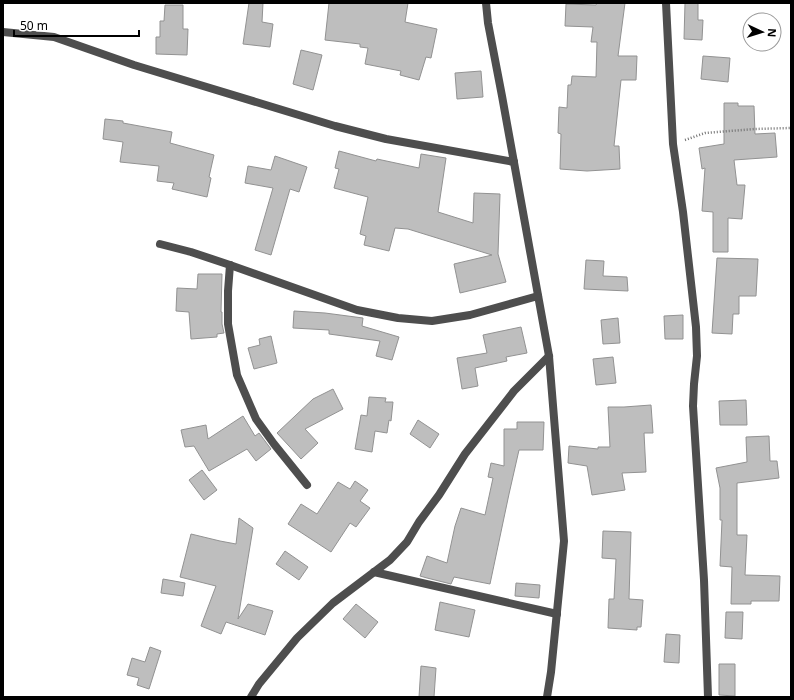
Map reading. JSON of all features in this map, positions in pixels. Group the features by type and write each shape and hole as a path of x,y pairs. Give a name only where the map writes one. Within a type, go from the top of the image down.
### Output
{"street":[{"path":"486,3 488,23 549,356 564,541 551,672 547,697"},
{"path":"666,3 673,144 683,212 696,327 697,356 693,406 704,580 708,697"},
{"path":"3,32 54,37 134,65 335,126 386,139 514,162"},
{"path":"160,244 230,265 357,310 398,318 432,322 470,315 538,296"},
{"path":"230,265 228,324 237,375 256,419 307,485"},
{"path":"251,697 259,684 297,638 333,603 390,560 407,542 466,454 514,391 549,356"},
{"path":"374,572 557,614"}],"path":[{"path":"673,144 705,133 791,128"}],"building":[{"path":"249,3 263,3 262,22 273,24 270,47 243,44"},
{"path":"329,3 408,3 405,22 437,29 431,58 426,57 419,80 400,75 401,71 365,64 368,48 360,47 360,44 325,40"},
{"path":"597,3 625,3 618,56 637,56 636,80 621,80 614,146 619,146 620,169 587,171 560,169 561,134 558,133 559,107 567,108 568,85 571,85 572,76 596,77 597,42 591,42 593,27 565,26 566,4 596,5"},
{"path":"685,3 698,3 698,20 703,20 702,40 684,39"},
{"path":"165,5 183,5 183,29 188,29 187,55 156,54 156,37 160,37 160,21 164,21"},
{"path":"301,50 322,55 313,90 293,84"},
{"path":"703,56 730,58 728,82 701,79"},
{"path":"481,71 483,97 457,99 455,73"},
{"path":"724,103 738,103 738,106 754,106 755,134 775,133 777,157 734,160 737,185 745,185 742,219 728,218 728,252 713,252 713,212 702,211 705,168 702,169 699,148 724,144"},
{"path":"105,119 123,121 123,123 172,132 170,143 214,155 209,177 211,178 207,197 172,189 174,183 157,181 159,166 120,162 123,142 103,139"},
{"path":"339,151 376,161 377,159 419,168 421,154 446,158 438,212 473,223 474,193 500,194 498,254 506,282 460,293 454,264 492,255 408,229 395,228 389,251 364,245 366,236 360,234 368,197 334,188 339,169 335,168"},
{"path":"275,156 307,167 299,192 290,189 271,255 255,250 273,188 245,183 248,166 271,170"},
{"path":"717,258 758,259 756,296 739,296 739,314 733,314 732,334 712,333"},
{"path":"586,260 604,261 603,276 627,277 628,291 584,289"},
{"path":"198,274 222,274 221,312 224,333 217,334 217,337 191,339 189,312 176,311 177,288 197,289"},
{"path":"294,311 363,318 362,326 399,337 392,360 376,356 380,341 329,334 329,330 293,328"},
{"path":"683,315 683,339 665,339 664,316"},
{"path":"618,318 620,343 603,344 601,320"},
{"path":"521,327 527,353 506,357 507,361 475,368 478,386 462,389 457,358 487,353 483,335"},
{"path":"271,336 277,363 254,369 248,348 260,345 259,339"},
{"path":"613,357 616,383 596,385 593,359"},
{"path":"333,389 343,409 305,429 318,443 301,459 277,433 313,399"},
{"path":"369,397 386,398 385,402 393,402 391,421 389,420 387,433 375,431 372,452 355,449 361,415 367,416"},
{"path":"746,400 747,425 720,425 719,401"},
{"path":"651,405 653,433 644,433 646,472 622,473 625,490 592,495 587,466 568,463 569,446 598,449 598,447 610,447 608,407"},
{"path":"243,416 255,436 259,433 271,449 256,461 247,449 209,471 194,446 185,447 181,430 206,425 208,439"},
{"path":"418,420 439,434 430,448 410,434"},
{"path":"517,422 544,422 543,450 519,450 490,584 454,577 451,584 420,576 427,556 447,563 455,526 461,508 485,515 493,478 488,477 491,463 504,466 504,429 517,429"},
{"path":"769,436 770,461 777,461 779,478 737,483 737,535 747,535 745,575 780,576 779,601 751,601 751,604 731,604 732,567 720,566 722,520 720,520 720,488 716,468 747,462 746,437"},
{"path":"202,470 217,490 204,500 189,480"},
{"path":"355,481 368,490 360,501 370,508 356,527 350,523 331,552 288,524 301,504 317,514 338,482 350,489"},
{"path":"239,518 253,528 238,619 248,604 273,611 265,635 226,622 221,634 201,626 216,586 180,577 191,534 236,544"},
{"path":"603,531 631,532 629,599 643,600 641,627 637,627 637,630 608,628 609,599 614,599 616,559 602,558"},
{"path":"285,551 308,567 299,580 276,564"},
{"path":"163,579 185,583 183,596 161,593"},
{"path":"516,583 540,585 539,598 515,596"},
{"path":"440,602 475,610 469,637 435,630"},
{"path":"356,604 378,622 365,638 343,619"},
{"path":"726,612 743,612 742,639 725,638"},
{"path":"666,634 680,635 679,663 664,662"},
{"path":"150,647 161,651 149,689 137,685 139,678 127,675 132,658 145,662"},
{"path":"719,664 735,664 735,696 719,695"},
{"path":"421,666 436,668 434,697 419,697"}]}
